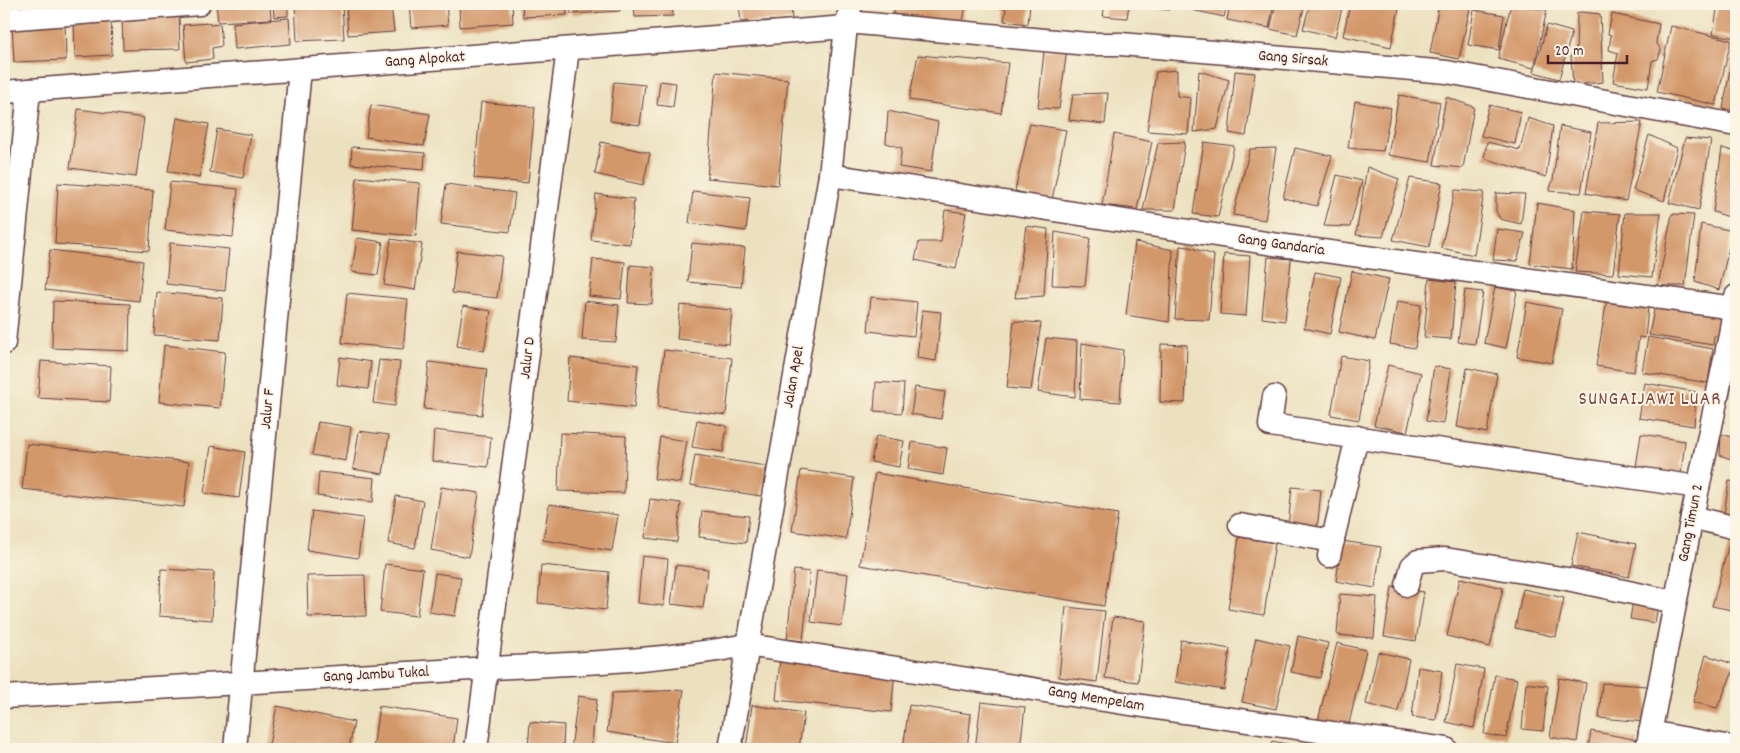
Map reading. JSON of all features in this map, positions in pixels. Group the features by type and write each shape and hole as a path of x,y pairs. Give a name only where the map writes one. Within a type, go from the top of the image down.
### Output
{"street":[{"path":"4,19 199,4"},
{"name":"Gang Alpokat","path":"4,92 568,49 848,18"},
{"name":"Gang Sirsak","path":"848,18 1080,43 1121,44 1447,72 1736,124"},
{"name":"Jalan Apel","path":"730,749 830,175 848,18"},
{"name":"Jalur D","path":"476,749 568,49"},
{"name":"Jalur F","path":"235,749 300,69"},
{"path":"4,343 29,90"},
{"name":"Gang Gandaria","path":"830,175 1273,244 1735,302"},
{"name":"Gang Timun 2","path":"1649,741 1698,487 1733,336 1735,302"},
{"path":"1274,397 1270,425 1698,487"},
{"path":"1240,525 1331,548 1357,437"},
{"path":"1692,517 1736,528"},
{"path":"1407,585 1412,566 1418,561 1445,560 1567,579 1675,602"},
{"name":"Gang Jambu Tukal","path":"4,697 614,662 704,653 747,645"},
{"name":"Gang Mempelam","path":"747,645 1169,710 1446,749"},
{"path":"1649,741 1736,748"}],"building":[{"path":"216,4 270,4 271,19 218,22"},
{"path":"273,4 288,4 288,16 274,17"},
{"path":"295,4 342,4 344,39 297,41"},
{"path":"346,4 391,4 394,32 348,35"},
{"path":"409,4 446,4 448,25 411,28"},
{"path":"459,4 512,4 513,23 460,27"},
{"path":"522,4 566,4 567,15 523,17"},
{"path":"571,4 619,4 620,11 571,14"},
{"path":"634,4 672,4 673,16 635,17"},
{"path":"739,4 791,4 792,20 741,22"},
{"path":"894,4 966,4 962,27 894,18"},
{"path":"981,4 1030,4 1028,24 1004,21 1006,9"},
{"path":"1105,4 1129,4 1127,18 1103,16"},
{"path":"1133,4 1170,4 1169,10"},
{"path":"1193,4 1227,4 1224,17 1192,10"},
{"path":"1230,4 1274,4 1269,28 1227,20"},
{"path":"1276,4 1305,4 1297,35 1270,29"},
{"path":"1310,4 1343,4 1335,37 1303,29"},
{"path":"1350,4 1400,4 1391,47 1343,36"},
{"path":"1439,4 1471,4 1459,59 1430,53"},
{"path":"1511,4 1547,10 1534,68 1498,59"},
{"path":"1718,4 1736,4 1736,38 1713,34"},
{"path":"1474,10 1504,15 1499,50 1468,45"},
{"path":"179,13 180,49 123,50 122,14"},
{"path":"1577,13 1600,14 1603,82 1573,85 1571,56 1576,54"},
{"path":"1612,14 1659,24 1656,42 1661,50 1658,59 1652,61 1648,88 1613,82 1618,53 1609,50 1611,35 1608,34"},
{"path":"111,18 112,55 75,57 74,19"},
{"path":"289,18 291,44 235,49 233,23"},
{"path":"65,21 66,60 14,62 12,23"},
{"path":"209,23 210,25 220,24 222,46 212,48 213,59 186,62 183,25"},
{"path":"1547,25 1572,32 1559,79 1534,72"},
{"path":"1671,26 1731,40 1716,105 1657,92"},
{"path":"1736,42 1736,111 1723,109"},
{"path":"1067,49 1059,109 1038,108 1044,51"},
{"path":"918,55 1008,63 1001,113 909,100"},
{"path":"1177,70 1177,96 1191,98 1188,134 1147,131 1156,72"},
{"path":"1199,71 1229,80 1217,129 1194,132"},
{"path":"1235,71 1255,73 1246,136 1229,133"},
{"path":"716,72 788,79 778,185 707,178"},
{"path":"660,81 676,83 673,107 657,105"},
{"path":"614,82 645,85 640,125 610,121"},
{"path":"1108,93 1105,124 1069,120 1073,94"},
{"path":"1399,95 1440,102 1430,162 1388,155"},
{"path":"1446,97 1474,107 1463,168 1434,165"},
{"path":"1355,101 1391,108 1383,151 1348,148"},
{"path":"481,102 535,107 528,183 474,178"},
{"path":"371,105 430,114 424,146 366,137"},
{"path":"1489,105 1521,112 1515,144 1481,136"},
{"path":"78,109 144,118 136,177 70,168"},
{"path":"888,111 938,122 931,172 899,167 902,148 886,143"},
{"path":"177,118 209,124 199,178 168,171"},
{"path":"1528,118 1553,126 1546,177 1484,158 1487,142 1520,150"},
{"path":"1642,122 1626,201 1586,193 1598,123"},
{"path":"1030,124 1066,130 1052,200 1015,191"},
{"path":"1560,126 1591,132 1581,193 1549,191 1553,180"},
{"path":"217,129 251,135 243,178 210,172"},
{"path":"1114,134 1152,142 1137,209 1102,205"},
{"path":"1649,135 1677,148 1664,201 1633,190"},
{"path":"1685,138 1711,140 1699,210 1669,203"},
{"path":"601,142 650,153 643,185 595,174"},
{"path":"1185,142 1175,210 1143,210 1158,143"},
{"path":"1204,142 1234,146 1218,217 1193,214"},
{"path":"352,147 425,153 424,170 351,164"},
{"path":"1276,148 1265,220 1233,215 1250,149"},
{"path":"1295,148 1332,156 1317,206 1283,198"},
{"path":"1722,148 1736,152 1736,219 1713,212"},
{"path":"1367,167 1399,179 1383,237 1356,235"},
{"path":"1337,175 1362,181 1350,227 1324,226"},
{"path":"357,177 420,183 416,236 352,230"},
{"path":"1410,178 1442,183 1429,247 1393,240"},
{"path":"170,182 238,189 233,237 165,230"},
{"path":"58,183 153,190 149,251 55,244"},
{"path":"446,184 515,193 510,232 441,224"},
{"path":"1455,190 1484,192 1474,255 1441,248"},
{"path":"693,191 750,198 746,231 689,223"},
{"path":"1496,193 1525,194 1521,224 1500,219 1496,211"},
{"path":"596,194 634,199 630,244 591,240"},
{"path":"1537,203 1575,210 1572,269 1530,264"},
{"path":"945,210 966,213 956,269 915,260 919,242 941,242"},
{"path":"1584,211 1620,214 1613,274 1575,272"},
{"path":"1625,213 1661,213 1652,277 1619,274"},
{"path":"1672,214 1694,215 1685,286 1658,286"},
{"path":"1701,224 1733,231 1719,290 1695,282"},
{"path":"1026,226 1048,229 1044,296 1015,298"},
{"path":"1497,229 1525,233 1517,261 1493,260"},
{"path":"1055,232 1090,238 1085,286 1052,285"},
{"path":"357,238 383,242 378,275 352,272"},
{"path":"391,239 422,244 415,290 384,285"},
{"path":"1135,242 1173,250 1169,322 1126,315"},
{"path":"170,243 229,249 225,291 166,284"},
{"path":"692,243 745,248 741,287 688,282"},
{"path":"1180,246 1214,255 1209,320 1175,319"},
{"path":"50,250 143,261 139,301 45,290"},
{"path":"457,251 502,256 497,298 452,293"},
{"path":"1224,254 1250,256 1246,316 1220,314"},
{"path":"1268,257 1291,259 1285,321 1262,318"},
{"path":"593,259 625,262 621,299 589,296"},
{"path":"630,265 654,267 652,304 628,303"},
{"path":"1352,271 1389,279 1375,340 1339,332"},
{"path":"1315,272 1341,277 1330,334 1304,328"},
{"path":"1429,279 1456,282 1451,339 1424,337"},
{"path":"1495,287 1517,291 1506,348 1484,343"},
{"path":"1465,290 1483,292 1475,344 1458,342"},
{"path":"157,292 223,298 220,340 154,335"},
{"path":"347,293 408,299 403,349 342,343"},
{"path":"871,297 917,302 914,336 868,331"},
{"path":"1607,299 1648,308 1645,338 1639,337 1634,372 1596,366"},
{"path":"53,301 130,304 129,351 52,348"},
{"path":"585,301 619,305 616,342 582,340"},
{"path":"1397,301 1421,305 1415,348 1390,344"},
{"path":"1527,302 1562,309 1552,363 1517,357"},
{"path":"680,305 732,310 729,344 677,339"},
{"path":"1655,305 1723,315 1722,336 1714,336 1713,345 1649,335"},
{"path":"463,306 491,311 484,351 457,346"},
{"path":"922,310 941,312 936,361 917,358"},
{"path":"1014,321 1041,323 1031,390 1007,388"},
{"path":"1648,337 1713,349 1708,383 1642,372"},
{"path":"1046,338 1077,341 1075,397 1038,392"},
{"path":"1082,343 1123,350 1120,402 1080,399"},
{"path":"1161,344 1187,345 1185,403 1160,402"},
{"path":"164,345 225,352 220,408 159,402"},
{"path":"664,350 732,358 726,415 658,407"},
{"path":"1341,356 1369,361 1359,420 1331,415"},
{"path":"340,357 371,362 368,389 337,385"},
{"path":"570,358 638,365 634,408 567,401"},
{"path":"379,360 400,362 395,406 373,403"},
{"path":"41,361 111,366 109,402 38,398"},
{"path":"429,362 487,369 482,415 424,409"},
{"path":"1388,365 1421,373 1407,432 1374,425"},
{"path":"1434,366 1451,369 1443,424 1426,421"},
{"path":"1467,368 1497,374 1487,433 1457,427"},
{"path":"876,382 904,384 902,413 874,411"},
{"path":"1645,383 1696,392 1694,426 1639,418"},
{"path":"915,387 945,392 941,419 911,414"},
{"path":"697,420 727,426 723,452 692,447"},
{"path":"318,422 351,427 346,461 312,455"},
{"path":"434,430 491,437 488,467 432,461"},
{"path":"359,431 389,435 383,474 353,469"},
{"path":"560,433 626,436 624,493 558,491"},
{"path":"1641,434 1685,441 1681,474 1636,467"},
{"path":"1721,434 1736,438 1736,461 1720,455"},
{"path":"876,436 904,441 899,467 871,462"},
{"path":"660,437 687,441 680,483 654,479"},
{"path":"912,442 947,448 943,475 908,469"},
{"path":"27,444 189,462 184,507 22,489"},
{"path":"211,446 245,452 239,498 204,493"},
{"path":"695,455 766,466 761,496 690,485"},
{"path":"801,470 854,478 846,539 792,531"},
{"path":"319,472 375,478 373,502 317,496"},
{"path":"875,473 1118,514 1104,606 860,565"},
{"path":"1729,481 1736,482 1736,524 1723,521"},
{"path":"441,487 479,493 469,557 431,550"},
{"path":"1292,487 1321,490 1317,531 1288,528"},
{"path":"396,496 423,501 415,548 388,543"},
{"path":"650,499 681,503 677,542 645,538"},
{"path":"549,504 618,515 612,551 543,540"},
{"path":"312,511 363,518 358,558 307,550"},
{"path":"702,511 749,516 746,543 699,537"},
{"path":"1578,532 1636,544 1629,577 1571,566"},
{"path":"1239,537 1275,543 1264,615 1228,609"},
{"path":"1730,540 1736,542 1736,611 1712,606"},
{"path":"1342,541 1381,547 1375,588 1336,581"},
{"path":"642,556 668,559 664,606 638,603"},
{"path":"385,564 423,569 417,616 380,612"},
{"path":"541,565 609,572 606,610 538,603"},
{"path":"676,565 708,569 703,608 671,604"},
{"path":"161,569 214,572 212,620 159,616"},
{"path":"794,570 810,572 803,641 787,639"},
{"path":"817,570 848,574 842,626 811,622"},
{"path":"435,573 461,577 455,616 429,612"},
{"path":"365,575 366,616 308,617 307,576"},
{"path":"1460,578 1503,588 1490,647 1447,636"},
{"path":"1392,587 1424,592 1416,641 1384,636"},
{"path":"1523,589 1564,598 1556,637 1515,628"},
{"path":"1340,594 1377,597 1374,638 1337,635"},
{"path":"1633,601 1658,605 1655,623 1630,619"},
{"path":"1066,607 1105,611 1097,682 1059,677"},
{"path":"1113,617 1145,621 1138,682 1105,678"},
{"path":"1298,636 1328,643 1320,678 1291,672"},
{"path":"1256,638 1290,646 1276,709 1242,702"},
{"path":"1181,640 1230,649 1224,690 1175,682"},
{"path":"1337,643 1366,650 1348,728 1318,721"},
{"path":"1378,652 1409,659 1398,712 1366,704"},
{"path":"1706,655 1736,665 1717,708 1693,702"},
{"path":"780,660 895,672 891,712 776,700"},
{"path":"1457,664 1484,669 1474,728 1446,722"},
{"path":"1418,667 1442,671 1436,720 1412,717"},
{"path":"1495,675 1517,679 1506,738 1484,734"},
{"path":"1559,678 1586,683 1577,742 1550,737"},
{"path":"1526,683 1548,686 1543,731 1522,729"},
{"path":"1602,683 1648,686 1646,722 1599,718"},
{"path":"684,690 675,743 607,732 612,693"},
{"path":"578,696 597,699 591,749 571,749"},
{"path":"981,702 1025,707 1020,749 975,749"},
{"path":"752,705 804,713 799,749 746,748"},
{"path":"909,705 971,714 967,749 903,749"},
{"path":"277,706 354,722 349,749 268,749"},
{"path":"379,706 457,718 453,749 373,749"},
{"path":"530,722 564,725 563,749 528,749"},
{"path":"1591,731 1638,740 1636,749 1588,749"},
{"path":"1272,741 1308,748 1308,749 1270,749"}],"district":[{"name":"SUNGAIJAWI LUAR","path":"1650,400"}]}
